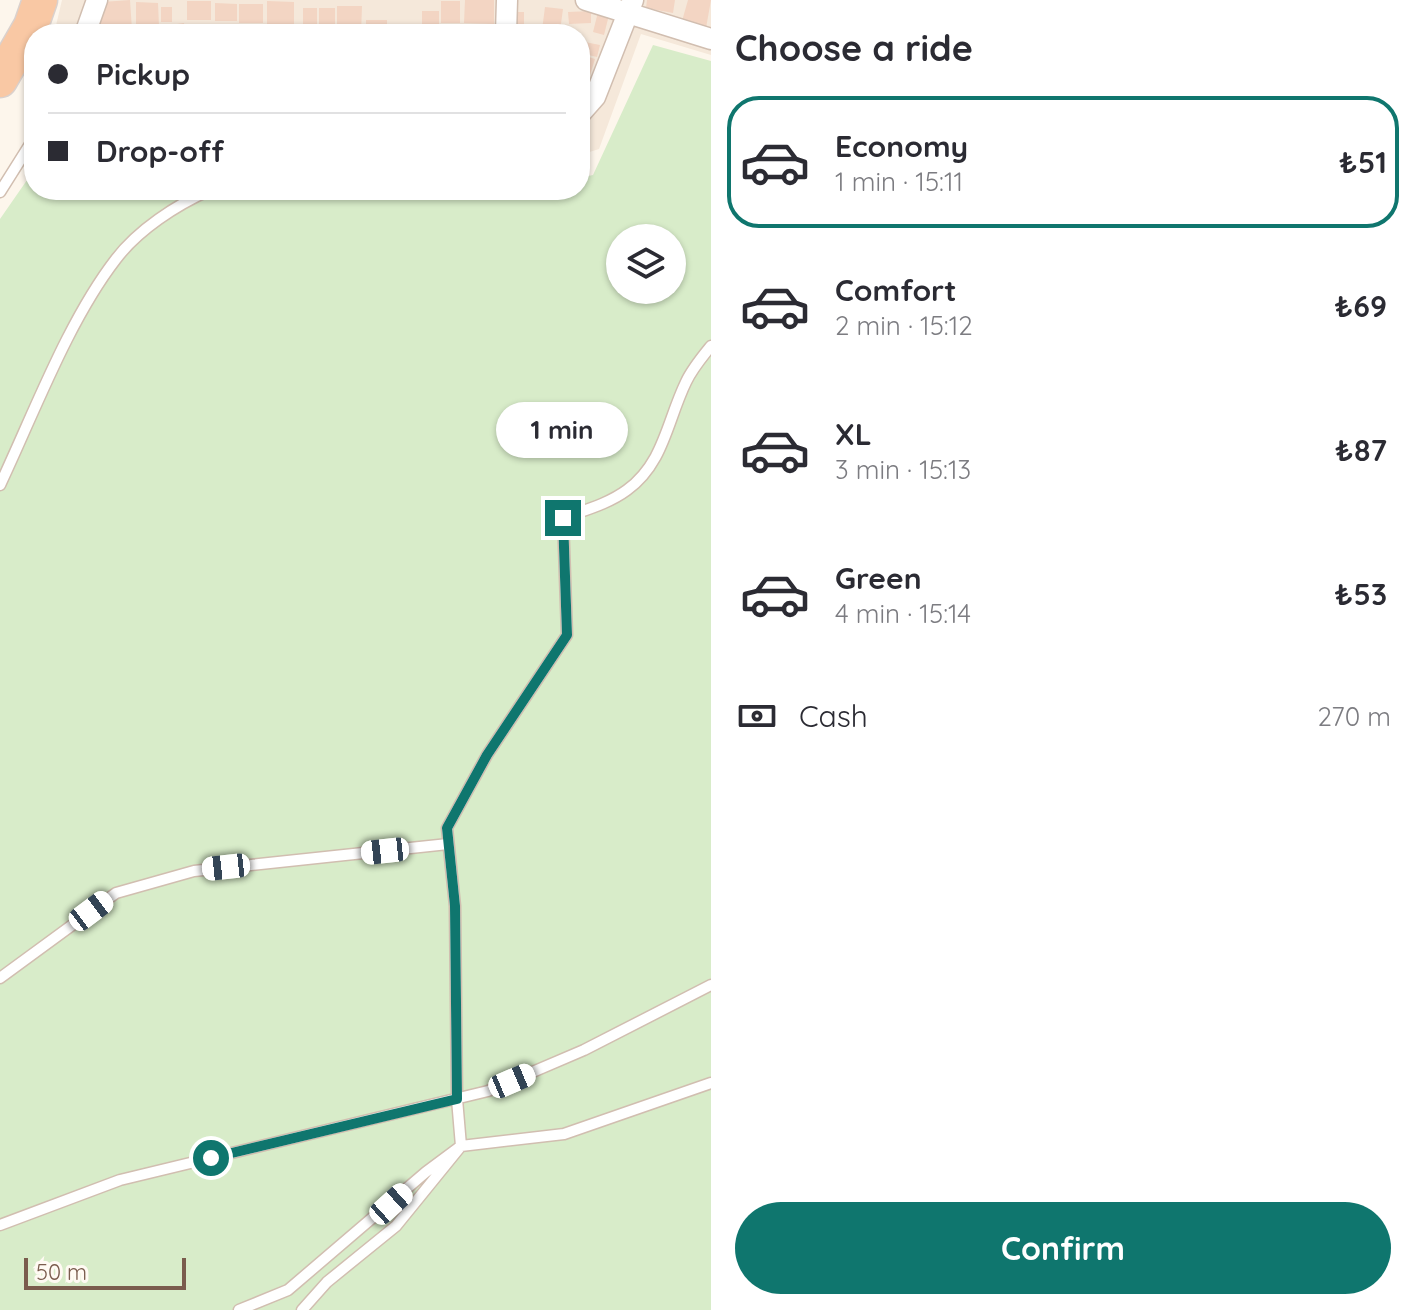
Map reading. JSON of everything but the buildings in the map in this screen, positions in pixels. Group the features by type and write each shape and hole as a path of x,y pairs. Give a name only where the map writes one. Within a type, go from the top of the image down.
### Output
{"highway":[{"path":"32,24 40,0"},
{"path":"0,80 24,38"}],"street":[{"path":"89,24 97,0"},
{"path":"506,24 507,0"},
{"path":"586,0 632,6 711,39"},
{"path":"590,90 632,6"}],"lane":[{"path":"0,192 24,154"},
{"path":"0,485 80,315 117,258 149,227 190,200"},
{"path":"302,1310 327,1282 396,1226 461,1146 457,1099 455,906 447,828 480,767 567,635 563,518 602,504 627,490 647,472 660,452 687,378 711,346"},
{"path":"0,978 116,893 194,871 448,844"},
{"path":"0,1225 120,1180 488,1091 584,1050 711,985"},
{"path":"239,1310 288,1290 461,1146 564,1134 711,1083"}],"shaded area":[{"path":"62,0 711,0 711,55 641,34 599,149 590,152 590,24 56,24"}],"green space":[{"path":"653,45 711,61 711,1310 0,1310 0,219 24,184 24,200 590,200 590,176 593,175"}],"route":[{"path":"211,1158 457,1099 455,906 447,828 487,755 567,635 563,518"}]}
